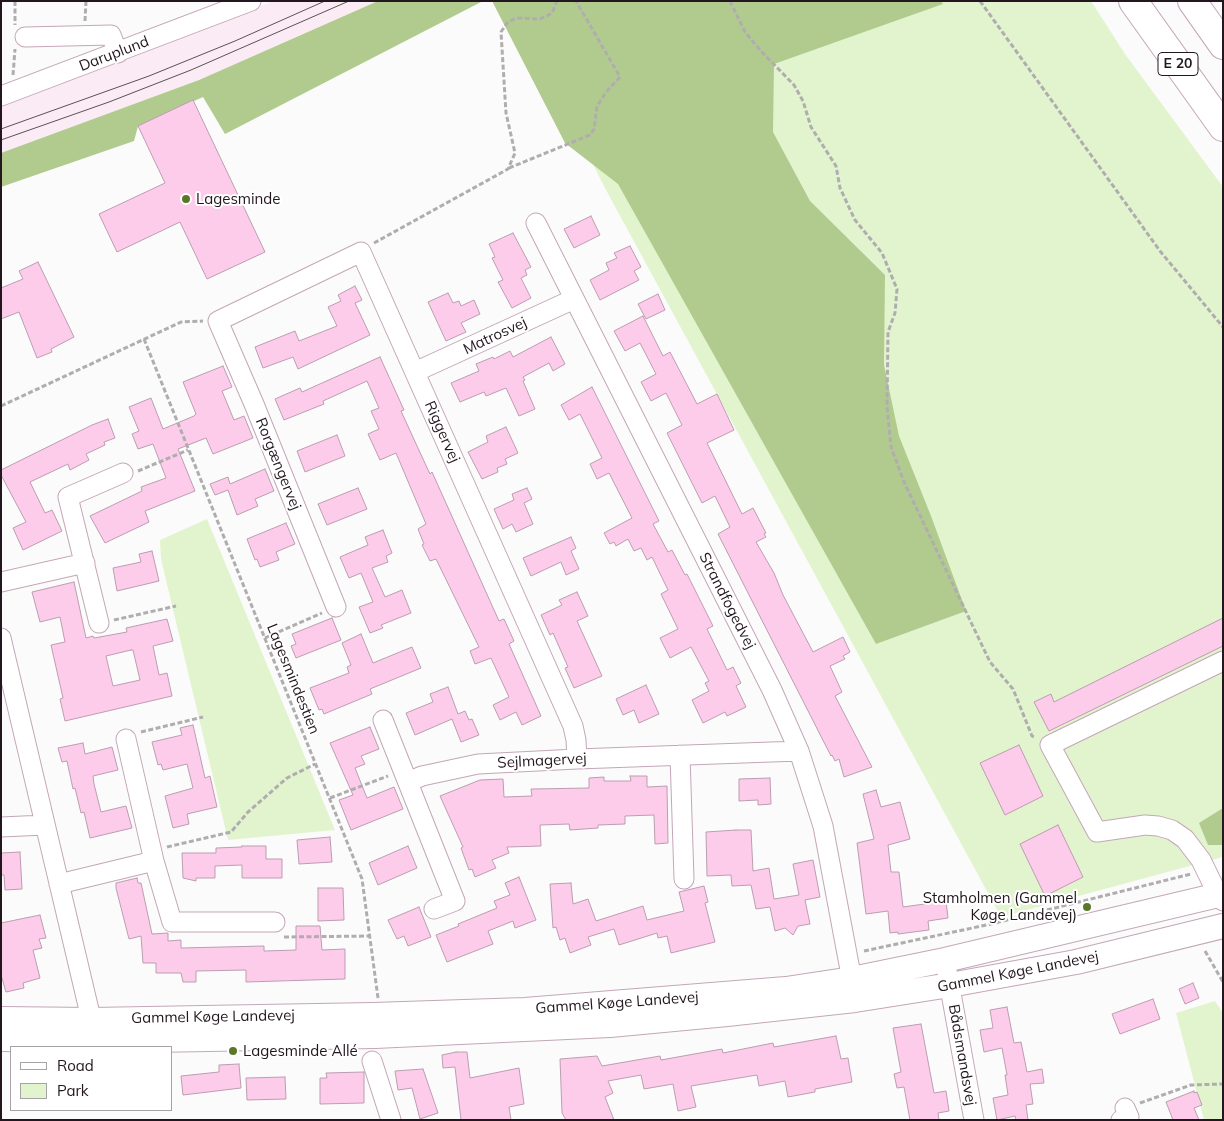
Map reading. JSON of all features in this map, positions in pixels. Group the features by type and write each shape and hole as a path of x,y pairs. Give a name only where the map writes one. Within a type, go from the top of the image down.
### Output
{"highway":[{"name":"E 20","path":"1133,1 1223,127"},
{"path":"1192,1 1223,45"},
{"path":"1215,1 1223,12"}],"main road":[{"name":"Gammel Køge Landevej","path":"1,1019 94,1030 375,1036 610,1025 737,1013 853,990 946,960 1221,897"},
{"name":"Gammel Køge Landevej","path":"1,1039 94,1030 373,1014 544,1008 777,990 853,990 950,985 1076,962 1221,929"}],"street":[{"name":"Daruplund","path":"5,89 118,53 212,8 251,1"},
{"path":"26,37 111,35 118,53"},
{"name":"Strandfogedvej","path":"536,223 772,690 799,751 823,826 853,990"},
{"path":"218,321 361,252"},
{"name":"Riggervej","path":"361,252 573,726 578,758"},
{"name":"Matrosvej","path":"415,372 574,299"},
{"name":"Rorgængervej","path":"218,321 254,404 336,607"},
{"path":"99,623 68,497 123,473"},
{"path":"1,582 85,563"},
{"path":"1,638 94,1030"},
{"path":"1221,929 1221,897 1201,860 1185,839 1172,830 1158,826 1145,825 1097,832 1050,745 1223,661"},
{"path":"383,720 455,901 434,909"},
{"path":"126,739 153,856 172,922 275,922"},
{"name":"Sejlmagervej","path":"405,776 422,776 478,764 578,758 799,751"},
{"path":"680,755 684,879"},
{"path":"1,827 45,825"},
{"path":"59,884 153,856"},
{"name":"Bådsmandsvej","path":"946,960 974,1120"},
{"path":"372,1061 391,1120"}],"path":[{"path":"508,169 514,153 506,113 502,32 507,23 516,18 540,19 552,13 557,1"},
{"path":"361,252 377,240 508,169 590,135 594,129 597,106 606,91 620,77 576,1"},
{"path":"730,1 745,32 794,85 803,101 811,126 836,166 840,188 855,220 882,253 897,289 895,313 888,332 887,407 891,447 904,482 990,662 1013,689 1032,736 1050,745"},
{"path":"980,1 1160,251 1223,327"},
{"path":"1,406 181,322 218,321"},
{"name":"Lagesmindestien","path":"144,339 362,878 379,999 373,1014"},
{"path":"123,473 131,474 188,450"},
{"path":"99,623 176,606"},
{"path":"266,638 336,607"},
{"path":"126,739 133,734 203,717"},
{"path":"153,856 231,832 248,812 287,778 315,764"},
{"path":"330,798 405,776"},
{"path":"847,956 991,924 1206,870"},
{"path":"1092,899 1093,906"},
{"path":"275,922 284,938 370,936"},
{"path":"1123,1114 1191,1084 1223,1084"}],"shaded area":[{"path":"273,1 378,1 199,80 1,153 1,107"}],"green space":[{"path":"378,1 483,1 225,134 203,97 138,126 134,141 1,187 1,153 199,80"},
{"path":"492,1 941,1 943,4 774,64 773,132 810,201 885,275 884,365 899,436 966,611 876,644 618,184 565,143"},
{"path":"510,1 1091,1 1125,54 1223,187 1223,857 1001,917 606,190"},
{"path":"207,519 335,830 228,840 161,559 160,540"},
{"path":"1223,808 1223,845 1208,845 1199,823"},
{"path":"1215,1001 1223,1013 1223,1120 1204,1120 1176,1013"}],"building":[{"name":"Lagesminde","path":"193,100 265,252 207,279 180,222 117,252 99,214 165,183 138,126"},
{"path":"591,216 600,235 574,248 564,229"},
{"path":"513,233 531,267 525,270 527,275 521,278 531,298 512,308 498,282 503,280 492,258 495,257 489,244"},
{"path":"630,246 641,267 634,271 639,280 600,300 590,280 609,270 606,263 617,258 614,253"},
{"path":"38,262 74,337 51,349 52,352 37,358 19,312 1,319 1,288 23,279 19,271"},
{"path":"355,286 362,300 355,303 370,335 298,369 293,357 263,368 255,347 295,331 299,341 337,326 328,307 341,301 338,295"},
{"path":"448,293 453,303 459,301 461,306 474,300 480,314 461,323 466,332 446,341 428,302"},
{"path":"658,294 665,310 646,319 638,304"},
{"path":"643,316 663,356 670,352 697,404 717,394 734,430 707,443 742,514 753,508 766,533 764,534 766,537 756,542 774,573 783,595 813,652 843,637 850,652 843,656 845,659 830,666 842,692 835,696 872,767 844,777 839,759 835,761 831,756 718,534 730,527 715,496 702,503 667,433 682,425 666,393 651,401 641,382 656,374 640,343 625,351 614,331"},
{"path":"551,337 565,364 553,371 549,363 523,377 535,409 519,416 506,388 486,396 484,392 460,402 451,383 479,371 476,364 493,357 494,359 510,351 513,357"},
{"path":"380,357 404,410 401,411 430,474 432,472 499,621 504,619 514,641 509,644 541,716 522,725 516,712 500,720 493,705 509,697 491,658 475,664 470,651 479,647 436,559 430,561 422,545 424,544 418,529 426,524 396,453 380,460 368,434 379,429 371,411 379,408 367,381 323,401 324,404 284,420 275,399 300,388 302,392"},
{"path":"223,366 232,387 222,391 234,420 244,416 253,438 213,454 206,438 178,449 195,491 145,511 149,522 105,543 90,516 142,491 141,487 166,478 153,444 138,449 132,434 139,431 129,407 151,398 163,429 194,416 196,414 183,382"},
{"path":"592,387 659,521 653,524 668,552 672,550 685,575 687,574 713,626 707,629 727,670 733,667 741,683 736,686 746,707 727,716 725,712 703,723 692,700 709,691 705,683 709,681 691,647 670,658 660,638 678,629 661,594 668,590 652,557 647,560 641,548 634,551 628,539 616,546 614,542 610,544 604,533 632,518 609,473 597,479 590,464 602,458 580,414 569,420 561,405"},
{"path":"108,419 115,438 104,442 105,445 86,454 89,460 70,470 68,464 30,482 45,513 52,510 62,531 23,550 13,528 26,522 1,475 1,470"},
{"path":"506,427 518,453 505,459 507,464 497,468 498,472 482,479 468,452 488,442 486,436"},
{"path":"337,435 345,456 305,472 297,451"},
{"path":"265,469 274,491 255,499 258,506 237,515 228,490 215,495 210,484 228,477 230,484"},
{"path":"358,488 367,509 327,525 318,504"},
{"path":"527,488 532,499 524,503 533,524 516,532 512,524 503,529 494,509 514,500 512,494"},
{"path":"286,523 295,544 276,552 279,560 260,567 257,559 255,560 247,539"},
{"path":"383,530 392,553 386,556 388,562 372,568 385,597 402,590 411,613 381,625 383,628 370,633 359,607 373,602 361,573 349,578 340,557 368,545 365,537"},
{"path":"571,537 576,548 571,551 579,569 566,575 561,562 531,576 523,558"},
{"path":"152,551 159,581 117,591 113,568 141,562 139,554"},
{"path":"74,582 86,638 127,632 126,628 167,619 173,641 153,646 159,675 167,673 172,696 65,721 60,699 63,698 51,645 65,642 60,617 40,622 32,592","holes":["133,650 140,680 113,686 106,656"]},
{"path":"577,592 588,616 577,621 602,676 574,688 565,668 568,667 553,633 550,635 541,615 562,605 559,600"},
{"path":"332,618 341,640 296,658 291,646 296,644 292,634"},
{"path":"1223,618 1223,646 1049,731 1034,702 1051,694 1054,702"},
{"path":"361,634 373,663 412,647 421,668 370,689 372,694 324,714 322,709 319,710 310,688 349,673 347,667 351,665 342,643"},
{"path":"646,685 659,714 639,723 634,710 623,715 616,699"},
{"path":"448,687 458,714 465,711 469,720 472,719 479,735 461,742 452,719 415,735 406,713 433,702 430,694"},
{"path":"193,725 205,778 210,776 217,807 187,814 189,824 173,828 165,796 193,788 187,764 163,770 161,764 158,765 152,742 182,735 180,728"},
{"path":"370,727 379,749 361,756 365,764 355,768 367,798 394,787 403,809 351,830 339,800 353,795 330,743"},
{"path":"83,743 85,754 112,747 118,770 93,776 94,784 101,812 126,806 132,828 90,838 84,812 81,813 75,788 73,789 67,761 62,762 58,748"},
{"path":"1019,745 1043,796 1005,815 980,763"},
{"path":"630,776 647,776 647,787 667,786 668,843 655,844 654,815 625,816 625,824 598,825 598,828 570,830 569,824 540,825 541,846 507,847 509,853 492,860 496,868 475,877 472,869 469,870 461,848 463,847 440,796 480,780 503,779 504,797 532,796 531,789 589,788 589,778 604,777 604,781 631,781"},
{"path":"770,778 771,804 758,805 758,800 739,801 739,779"},
{"path":"876,790 881,807 900,802 910,839 888,845 891,872 899,872 903,907 946,901 948,918 928,921 929,930 898,934 898,932 890,933 888,911 866,914 857,843 874,839 863,794"},
{"path":"1058,825 1083,877 1045,896 1020,844"},
{"path":"751,830 753,871 769,868 774,899 799,895 793,864 813,860 820,897 805,900 810,924 798,926 793,935 785,928 775,931 770,907 756,909 751,885 732,886 731,875 707,876 706,832"},
{"path":"330,837 332,862 299,864 297,840"},
{"path":"266,846 266,859 282,859 282,878 242,878 242,865 215,866 215,878 196,878 196,881 183,878 182,853 216,853 216,848"},
{"path":"408,846 417,868 378,885 369,863"},
{"path":"20,852 22,889 5,890 4,875 1,875 1,853"},
{"path":"519,877 536,920 515,928 513,921 488,931 493,944 447,962 436,935 497,908 494,901 510,895 505,883"},
{"path":"137,878 138,883 141,883 152,934 168,933 168,941 181,940 181,948 264,946 264,951 296,950 296,926 320,926 322,950 345,949 345,979 246,982 246,970 196,971 196,982 183,982 181,973 156,973 156,963 143,963 141,936 129,939 116,888 116,883"},
{"path":"571,883 573,904 588,899 596,921 643,906 647,920 684,911 679,892 704,886 708,902 705,903 715,942 671,953 667,936 658,938 657,933 619,945 614,929 588,937 591,945 570,953 565,938 560,940 556,927 553,928 550,884"},
{"path":"318,888 343,888 344,920 318,921"},
{"path":"419,907 431,937 408,946 404,936 397,939 388,920"},
{"path":"40,915 46,938 39,939 42,948 33,950 40,978 23,983 24,988 6,992 1,975 1,923"},
{"path":"1193,983 1199,998 1185,1004 1179,989"},
{"path":"1153,999 1160,1019 1120,1034 1112,1014"},
{"path":"1007,1007 1014,1043 1021,1042 1027,1072 1042,1069 1044,1083 1030,1084 1033,1104 1026,1105 1028,1120 1016,1120 1015,1116 997,1120 993,1098 1008,1095 1005,1075 1007,1075 1002,1048 984,1052 980,1030 993,1028 990,1010"},
{"path":"921,1024 934,1093 946,1091 949,1111 938,1113 939,1120 910,1120 904,1087 897,1088 894,1074 901,1072 893,1028"},
{"path":"836,1036 841,1059 848,1058 852,1082 815,1089 815,1092 788,1097 785,1081 759,1086 757,1075 691,1086 696,1107 678,1111 673,1084 644,1089 641,1075 608,1081 613,1093 605,1097 614,1120 566,1120 562,1113 560,1059 597,1056 602,1066 660,1056 661,1060 722,1049 723,1053 773,1043 774,1047"},
{"path":"467,1052 470,1078 519,1068 524,1104 509,1107 511,1120 461,1120 455,1067 443,1068 442,1055"},
{"path":"239,1064 241,1088 183,1095 181,1076 219,1072 219,1065"},
{"path":"423,1069 438,1113 420,1119 412,1088 398,1090 395,1071"},
{"path":"364,1072 364,1103 320,1104 320,1078 327,1078 326,1073"},
{"path":"285,1077 286,1099 247,1100 246,1078"},
{"path":"1194,1091 1194,1093 1197,1092 1202,1105 1194,1108 1199,1120 1173,1120 1166,1102"}],"tram line":[{"path":"1,129 149,76 235,41 325,1"},
{"path":"1,140 109,102 191,70 349,1"}],"place":[{"name":"Lagesminde","path":"186,199"},
{"name":"Stamholmen (Gammel Køge Landevej)","path":"1087,907"},
{"name":"Lagesminde Allé","path":"233,1051"}]}
